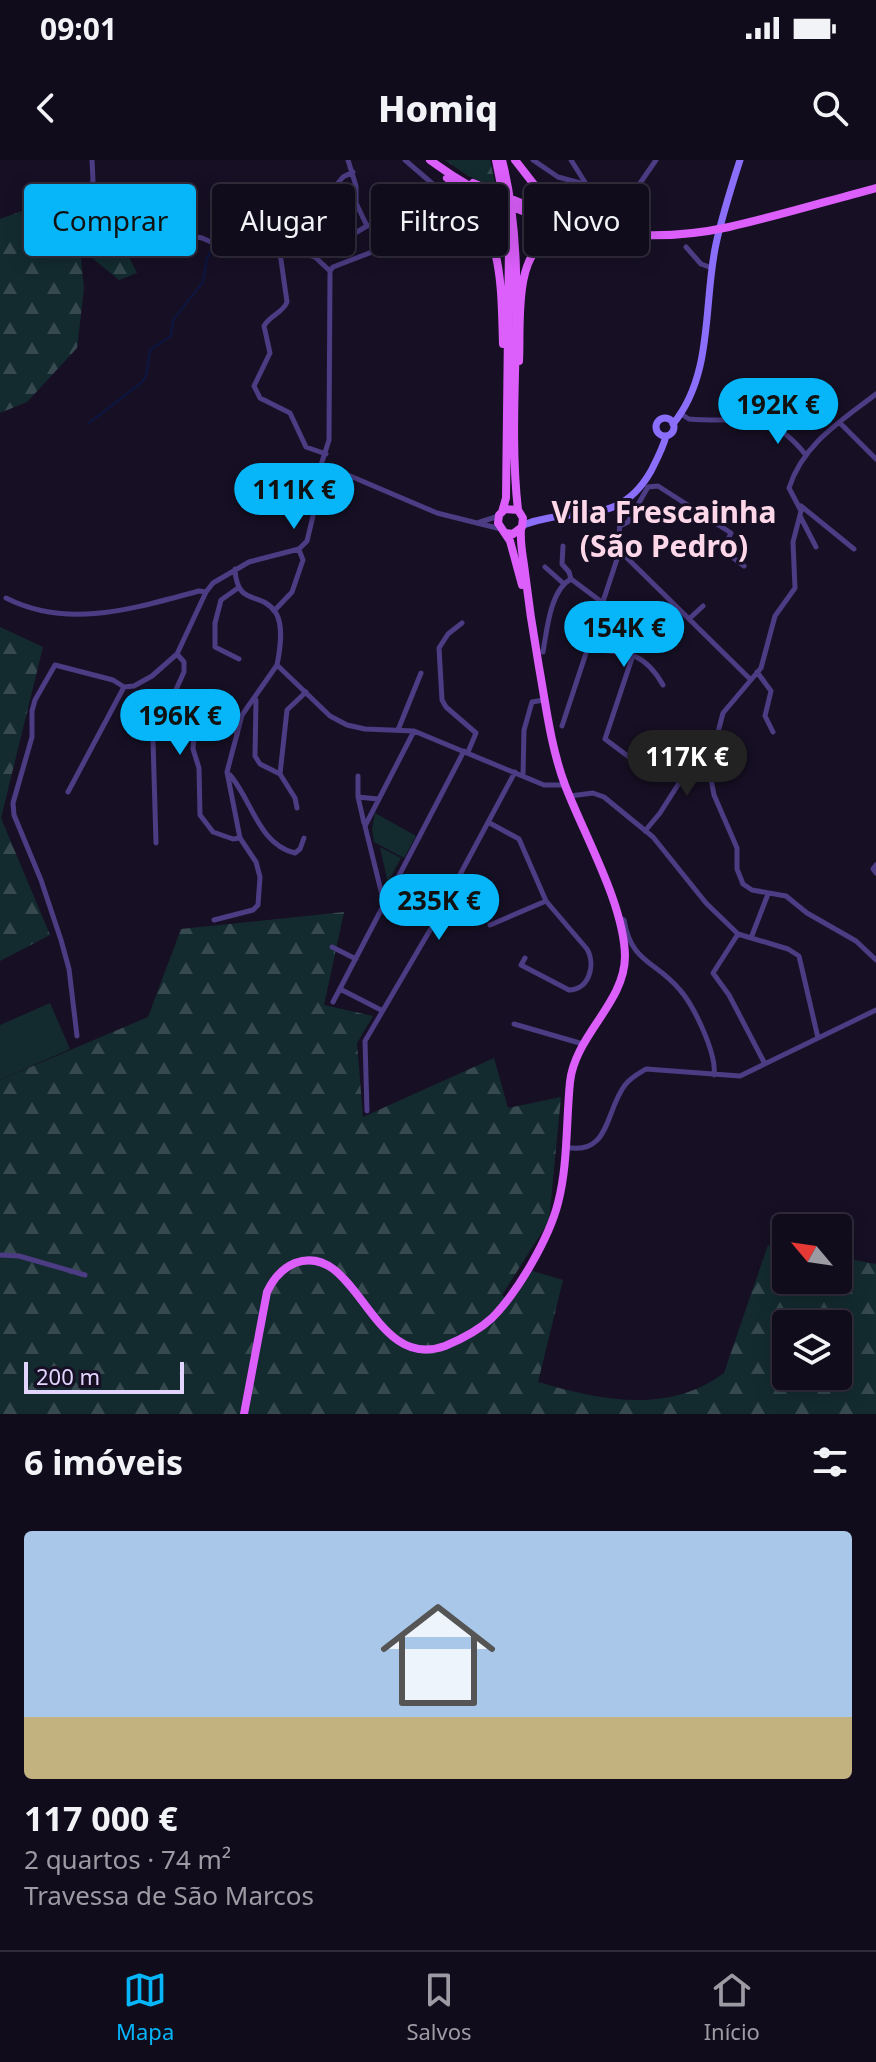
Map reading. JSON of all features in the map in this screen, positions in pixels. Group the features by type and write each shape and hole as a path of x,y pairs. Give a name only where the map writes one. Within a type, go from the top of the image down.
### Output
{"main road":[{"path":"427,160 469,187 524,213"},
{"path":"427,160 471,201 486,222 495,246 528,609"},
{"path":"439,160 473,182 524,206"},
{"path":"496,160 505,184"},
{"path":"502,160 505,184"},
{"path":"515,160 534,184"},
{"path":"503,531 513,534 540,518 608,510 620,505 642,485 661,450 662,434 657,422 671,422 681,414 699,368 716,245 740,160"},
{"path":"649,234 728,227 876,186"},
{"path":"649,231 728,223 876,186"},
{"path":"244,1414 267,1292 273,1279 284,1269 312,1260 326,1265 338,1273 393,1337 406,1347 421,1351 436,1349 474,1332 491,1318 524,1272 554,1216 560,1197 570,1078 583,1044 624,972 625,953 617,917 565,785 528,609 500,514 506,498 510,406 508,204"},
{"path":"510,406 524,273 530,256"},
{"path":"662,434 672,432 671,422"},
{"path":"500,514 510,508 540,518"}],"street":[{"path":"92,160 93,181 87,192 133,210 170,232 212,242"},
{"path":"348,160 353,172 356,203 367,226"},
{"path":"405,160 433,184"},
{"path":"533,160 558,177 586,184"},
{"path":"571,160 586,184"},
{"path":"639,184 656,160"},
{"path":"337,184 353,172"},
{"path":"315,257 371,225"},
{"path":"686,247 701,264 712,268"},
{"path":"77,1036 69,969 61,940 14,815 15,793 32,737 32,711 55,665 102,676 124,687 134,686 152,676 177,654 213,583 249,562 299,549 307,541 313,516 312,493 329,440 330,271 371,251"},
{"path":"280,256 286,307 268,318 264,326 270,353 254,386 260,398 290,413 306,447 326,454"},
{"path":"312,256 330,271"},
{"path":"854,549 800,506 789,488 794,471 805,454 876,394"},
{"path":"681,414 689,419 770,423 805,454"},
{"path":"840,423 876,459"},
{"path":"322,464 437,513 503,531"},
{"path":"620,524 628,522 648,487 658,486 731,533 723,550 744,566"},
{"path":"562,726 619,553 620,505"},
{"path":"800,506 793,542 795,588 775,616 761,668 723,713 711,779 718,806 737,848 737,869 743,884 752,890 786,896 807,913 856,941 876,960"},
{"path":"608,510 620,524"},
{"path":"479,522 500,514"},
{"path":"800,515 816,547"},
{"path":"563,546 562,564 571,579 603,603"},
{"path":"274,611 294,586 303,560 299,549"},
{"path":"619,553 750,679"},
{"path":"545,567 563,583"},
{"path":"214,920 253,910 258,905 260,877 256,862 240,838 227,772 242,715 277,665 280,633 274,611 238,588 235,569"},
{"path":"543,652 549,618 563,583 571,579"},
{"path":"238,588 221,600 215,635 217,650 239,659"},
{"path":"6,598 35,611 76,614 126,610 199,591 206,592"},
{"path":"689,619 703,606"},
{"path":"333,1002 476,733 442,700 439,648 448,634 462,623"},
{"path":"588,649 633,655 651,665 663,685"},
{"path":"156,843 153,740 184,672 184,662 177,654"},
{"path":"629,757 605,739 633,655"},
{"path":"277,665 330,716 347,725 414,731 544,785 565,785"},
{"path":"757,672 771,691 765,716 773,732"},
{"path":"398,730 421,673"},
{"path":"68,792 124,687"},
{"path":"280,774 287,710 307,692"},
{"path":"256,699 255,756 260,764 280,774 295,798 297,808"},
{"path":"523,776 525,721 532,702 545,700"},
{"path":"237,735 231,713 207,710 198,724 193,749 199,768 200,815 213,832 233,839 240,838"},
{"path":"365,826 414,731"},
{"path":"645,831 688,769 714,750"},
{"path":"227,772 270,839 286,851 295,853 304,838"},
{"path":"367,1111 365,1041 433,925 515,772"},
{"path":"358,776 358,797 385,904"},
{"path":"570,796 593,793 604,797 672,858 706,903 738,934 788,949 799,956 818,1038"},
{"path":"358,797 378,799"},
{"path":"488,822 519,839 546,901 587,949 592,965 584,985 577,990 569,990 521,965 525,958"},
{"path":"876,865 873,869 876,873"},
{"path":"751,938 768,894"},
{"path":"490,925 546,901"},
{"path":"617,917 624,920 627,938 640,955 680,989 709,1045 715,1062 714,1075"},
{"path":"738,934 713,973 729,995 765,1064"},
{"path":"332,947 356,959"},
{"path":"340,989 381,1010"},
{"path":"565,1147 576,1150 589,1148 598,1141 622,1089 633,1076 646,1069 740,1076 876,1010"},
{"path":"514,1024 583,1044"},
{"path":"0,1255 33,1259 85,1275"}],"green space":[{"path":"445,160 490,160 495,184 487,184"},
{"path":"24,210 24,256 81,256 84,289 77,348 27,402 0,413 0,219"},
{"path":"90,256 128,256 137,273 119,280"},
{"path":"0,627 43,647 1,818 50,935 0,961"},
{"path":"375,813 416,836 404,858 374,842 372,829"},
{"path":"380,847 401,858 388,882 387,879"},
{"path":"344,912 324,1005 373,1016 357,1043 363,1117 494,1058 508,1108 561,1097 549,1221 502,1295 509,1301 529,1270 563,1280 538,1382 586,1394 634,1400 658,1399 703,1386 724,1373 768,1245 772,1246 772,1294 852,1294 852,1260 876,1264 876,1414 0,1414 0,1080 148,1017 181,929"},
{"path":"50,1003 70,1049 0,1080 0,1025"}],"waterway":[{"path":"89,423 146,376 150,350 171,336 173,320 203,282 207,258 212,250"}],"district":[{"name":"Vila Frescainha (São Pedro)","path":"664,528"}]}
